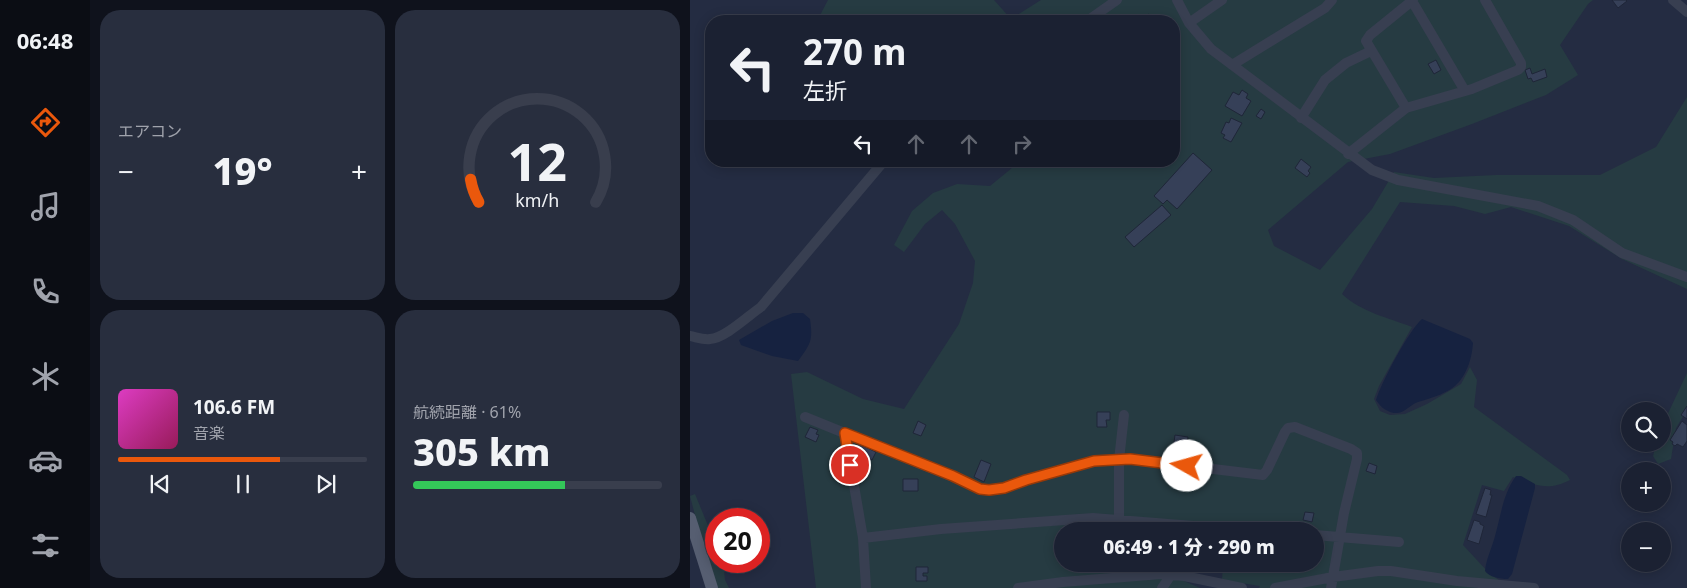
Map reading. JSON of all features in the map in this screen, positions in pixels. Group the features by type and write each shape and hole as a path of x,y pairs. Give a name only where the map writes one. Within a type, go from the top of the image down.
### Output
{"main road":[{"path":"690,518 712,588"}],"street":[{"path":"1096,15 1117,0"},
{"path":"1176,0 1189,23 1211,49 1348,154 1372,170 1398,180 1538,206 1573,220 1622,253 1687,277"},
{"path":"1189,23 1222,0"},
{"path":"1232,65 1325,8 1332,0"},
{"path":"1406,108 1366,41 1370,35 1413,0 1465,91"},
{"path":"1348,154 1406,108 1465,91 1518,70 1521,67 1485,0"},
{"path":"1673,0 1687,12"},
{"path":"1301,118 1325,80 1346,63 1371,51"},
{"path":"690,336 707,339 716,338 742,322 761,306 879,167"},
{"path":"1119,522 1119,460 1124,414"},
{"path":"805,417 953,476 980,489 989,490 1004,488 1094,461 1130,459 1264,475 1285,432 1288,428 1295,426 1357,453 1332,583"},
{"path":"845,433 863,538 866,588"},
{"path":"863,538 941,529 1093,518 1106,522"},
{"path":"1324,535 1399,542"},
{"path":"1274,588 1332,583 1391,571 1457,581 1534,588"},
{"path":"1119,572 1119,577"},
{"path":"1162,588 1171,575"},
{"path":"1018,588 1119,577 1171,575 1242,588"}],"shaded area":[{"path":"828,0 994,0 1007,15 820,15"},
{"path":"1041,0 1593,0 1588,4 1560,45 1578,75 1546,95 1472,124 1390,154 1348,162 1268,230 1274,246 1320,270 1372,209 1394,172 1434,178 1496,175 1600,175 1656,147 1687,97 1687,289 1622,259 1569,226 1511,207 1485,214 1454,206 1400,202 1342,294 1366,310 1412,327 1379,386 1374,399 1380,411 1390,415 1405,414 1427,404 1461,384 1470,367 1477,380 1474,407 1567,475 1570,480 1555,485 1542,486 1513,477 1504,491 1482,485 1463,545 1489,573 1510,588 1259,588 1260,586 1222,580 1222,572 1324,572 1324,522 1054,522 1054,572 1175,572 1184,581 1200,588 816,588 791,374 807,372 863,399 904,409 959,324 973,283 975,261 955,224 942,210 925,224 904,252 894,245 912,211 933,193 957,184 990,186 1013,167 1180,167 1180,15 1017,15"},
{"path":"1687,373 1687,410 1676,428 1671,459 1657,462 1653,456 1654,452 1671,452 1671,407"},
{"path":"695,494 705,518 705,553 690,496"},
{"path":"712,573 724,573 729,588 717,588"}],"water":[{"path":"793,313 803,313 810,319 811,326 810,342 798,361 772,356 741,345 739,340 772,321"},
{"path":"1422,319 1470,339 1473,343 1469,364 1462,378 1451,389 1440,395 1415,403 1404,411 1394,413 1384,408 1376,400 1396,357 1416,325"},
{"path":"1516,476 1521,476 1535,484 1535,488 1512,574 1508,579 1502,579 1492,576 1485,571 1505,497"}],"building":[{"path":"1612,0 1626,0 1627,1 1618,8"},
{"path":"1436,60 1441,70 1434,74 1428,64"},
{"path":"1530,68 1532,74 1545,69 1547,77 1533,82 1531,78 1528,79 1525,70"},
{"path":"1242,90 1248,94 1246,98 1251,101 1242,116 1225,106 1233,92 1239,95"},
{"path":"1261,109 1265,112 1261,119 1256,116"},
{"path":"1231,118 1242,123 1231,142 1223,138 1225,135 1221,133 1226,122 1229,123"},
{"path":"1193,153 1212,170 1177,209 1167,200 1163,204 1154,196"},
{"path":"1301,159 1311,167 1307,177 1295,168"},
{"path":"1162,205 1171,215 1134,247 1125,237"},
{"path":"1687,406 1687,419 1681,415"},
{"path":"1097,412 1110,412 1110,420 1106,420 1107,427 1097,427"},
{"path":"918,421 926,425 921,436 913,433"},
{"path":"1682,421 1687,425 1687,441 1683,447 1672,444 1671,438"},
{"path":"810,427 818,430 816,434 819,435 816,442 805,437"},
{"path":"1175,435 1188,437 1186,450 1173,449"},
{"path":"859,444 876,452 872,460 855,453"},
{"path":"981,460 991,464 984,482 974,477"},
{"path":"1369,463 1377,466 1375,474 1366,471"},
{"path":"903,479 918,479 918,491 903,491"},
{"path":"1485,488 1491,490 1490,495 1492,495 1486,517 1476,514"},
{"path":"1305,512 1314,513 1312,522 1303,520"},
{"path":"1474,520 1484,526 1479,544 1467,540"},
{"path":"916,567 928,567 928,573 923,573 923,576 927,576 927,581 916,581"}],"route":[{"path":"850,465 845,433 953,476 980,489 989,490 1004,488 1094,461 1130,459 1187,466"}]}
